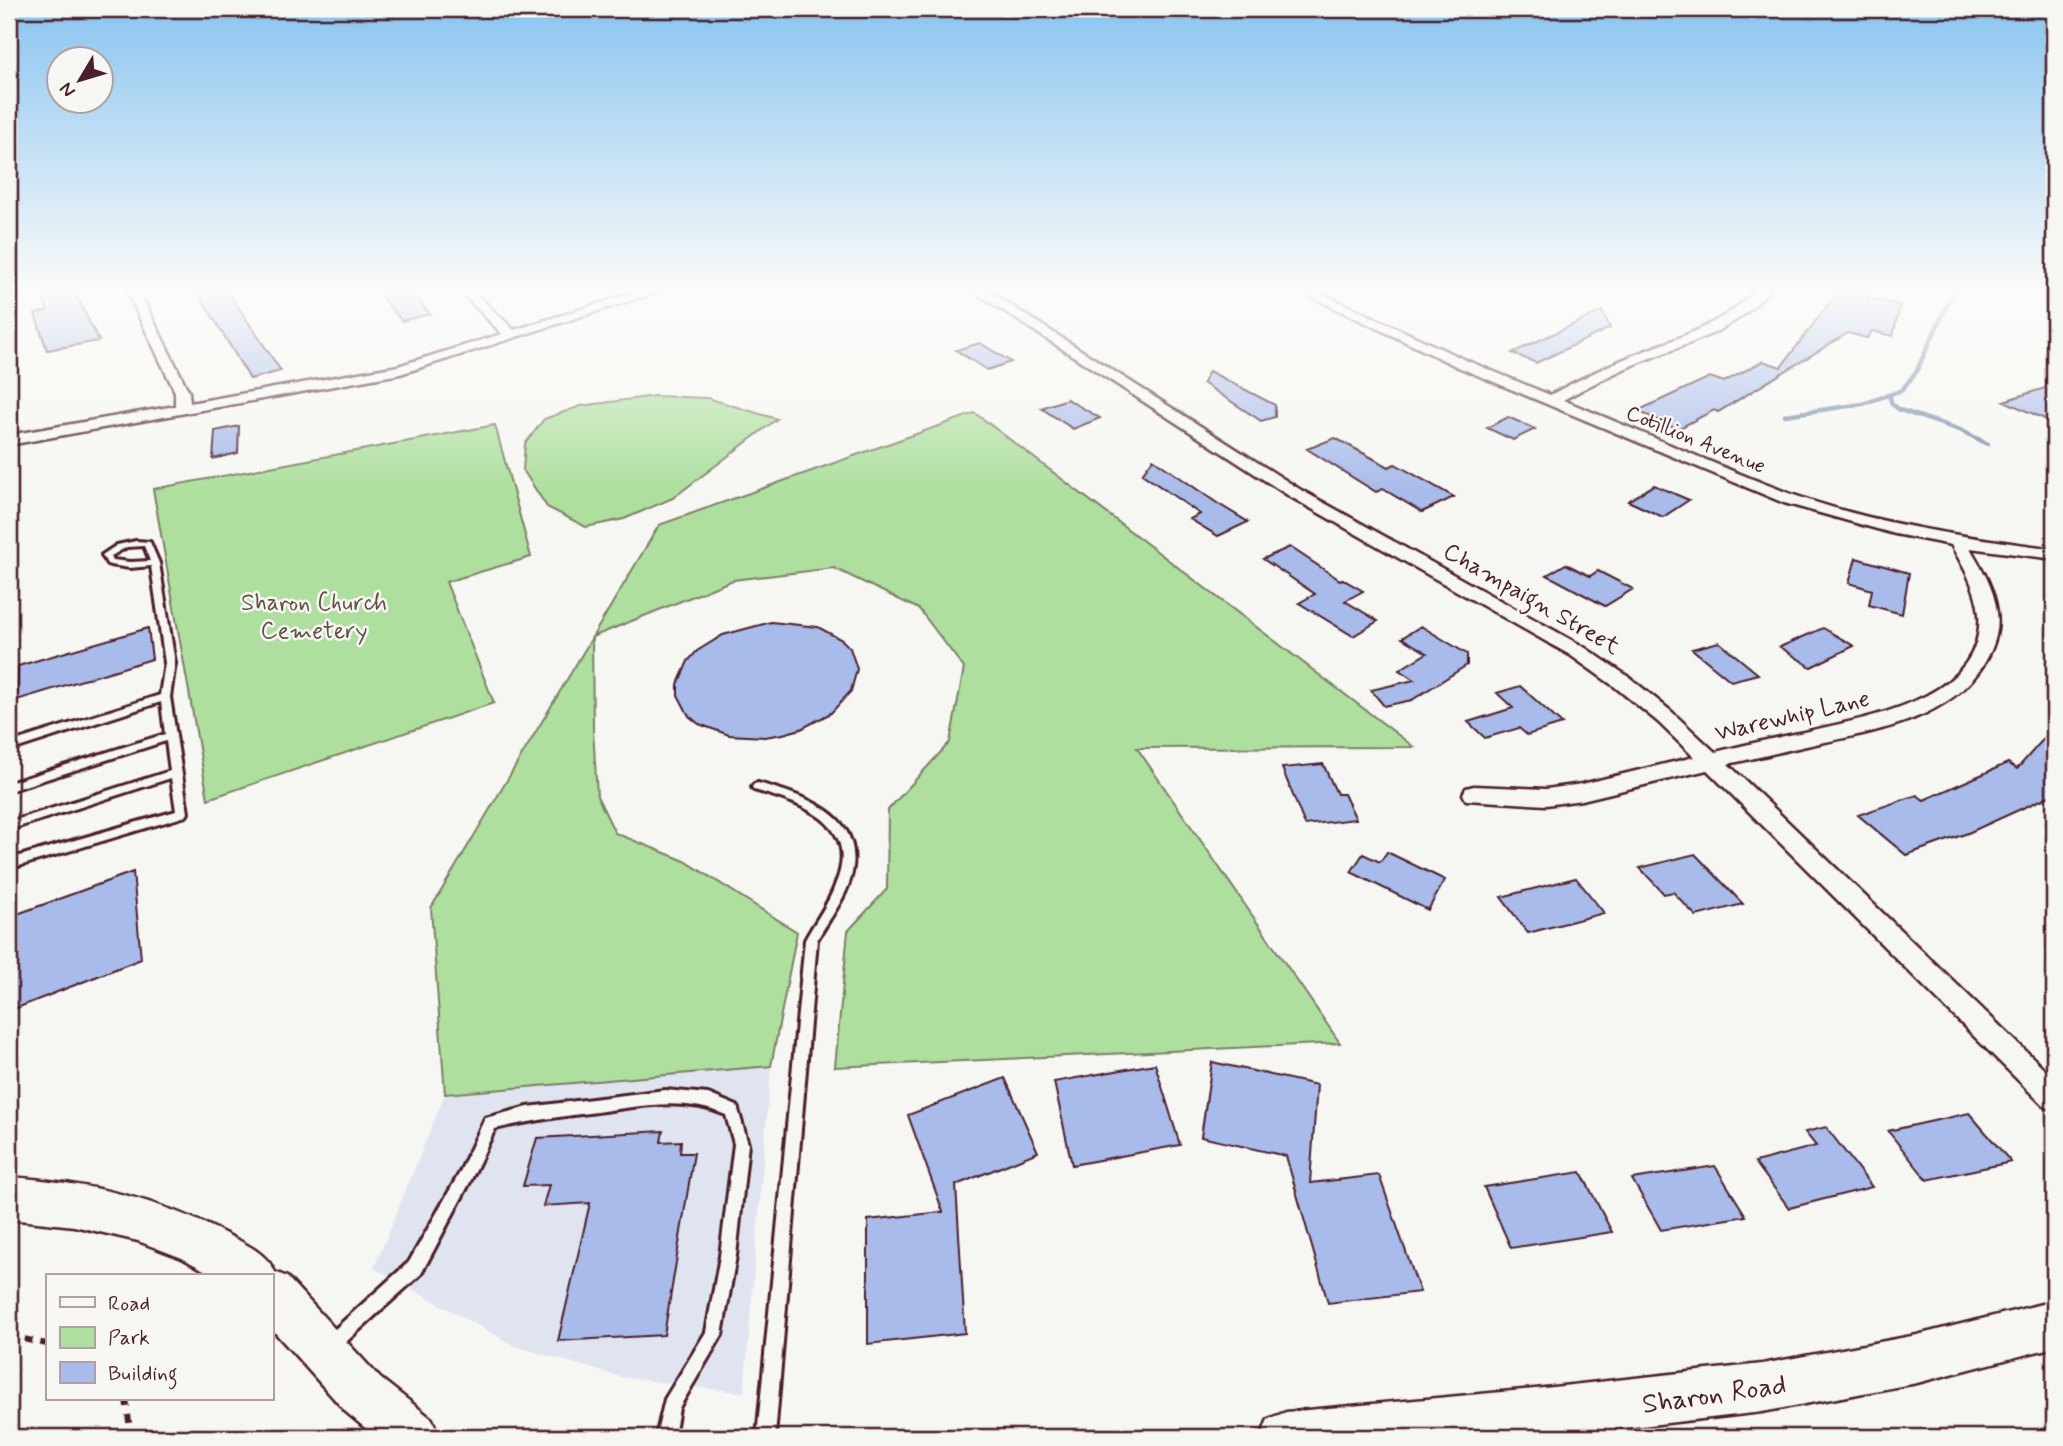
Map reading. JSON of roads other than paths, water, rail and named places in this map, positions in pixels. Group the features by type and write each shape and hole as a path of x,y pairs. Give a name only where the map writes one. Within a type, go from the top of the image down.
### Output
{"main road":[{"path":"9,1198 42,1200 119,1212 188,1236 251,1274"},
{"path":"273,1295 363,1395 414,1437"},
{"name":"Sharon Road","path":"1286,1437 1543,1426 1917,1359 2054,1324"}],"street":[{"path":"165,356 182,392 184,400 181,410"},
{"path":"9,440 400,370 443,356"},
{"name":"Champaign Street","path":"1082,356 1295,493 1577,651 1633,691 1711,761 2054,1097"},
{"name":"Cotillion Avenue","path":"1446,356 1790,499 1875,524 1957,541 2054,554"},
{"path":"1550,401 1644,356"},
{"name":"Warewhip Lane","path":"1474,794 1546,797 1582,792 1897,716 1931,702 1957,683 1976,663 1986,640 1989,622 1985,597 1975,572 1957,541"}],"lane":[{"path":"9,864 182,813 165,697 170,663 155,563 147,544 116,547 106,555 110,562 130,565 155,563"},
{"path":"9,747 165,697"},
{"path":"9,787 171,736"},
{"path":"9,826 176,773"},
{"path":"758,787 801,799 834,821 848,842 845,874 811,940 766,1437"},
{"path":"324,1350 415,1268 464,1179 490,1123 528,1114 665,1097 708,1101 732,1111 741,1144 728,1256 714,1335 671,1405 665,1437"}],"waterway":[{"path":"1785,415 1863,404 1902,390 1916,372 1923,356"},
{"path":"1889,395 1892,404 1900,410 1960,430 1988,444"}],"park label":[{"name":"Sharon Church Cemetery","path":"314,616"}]}
